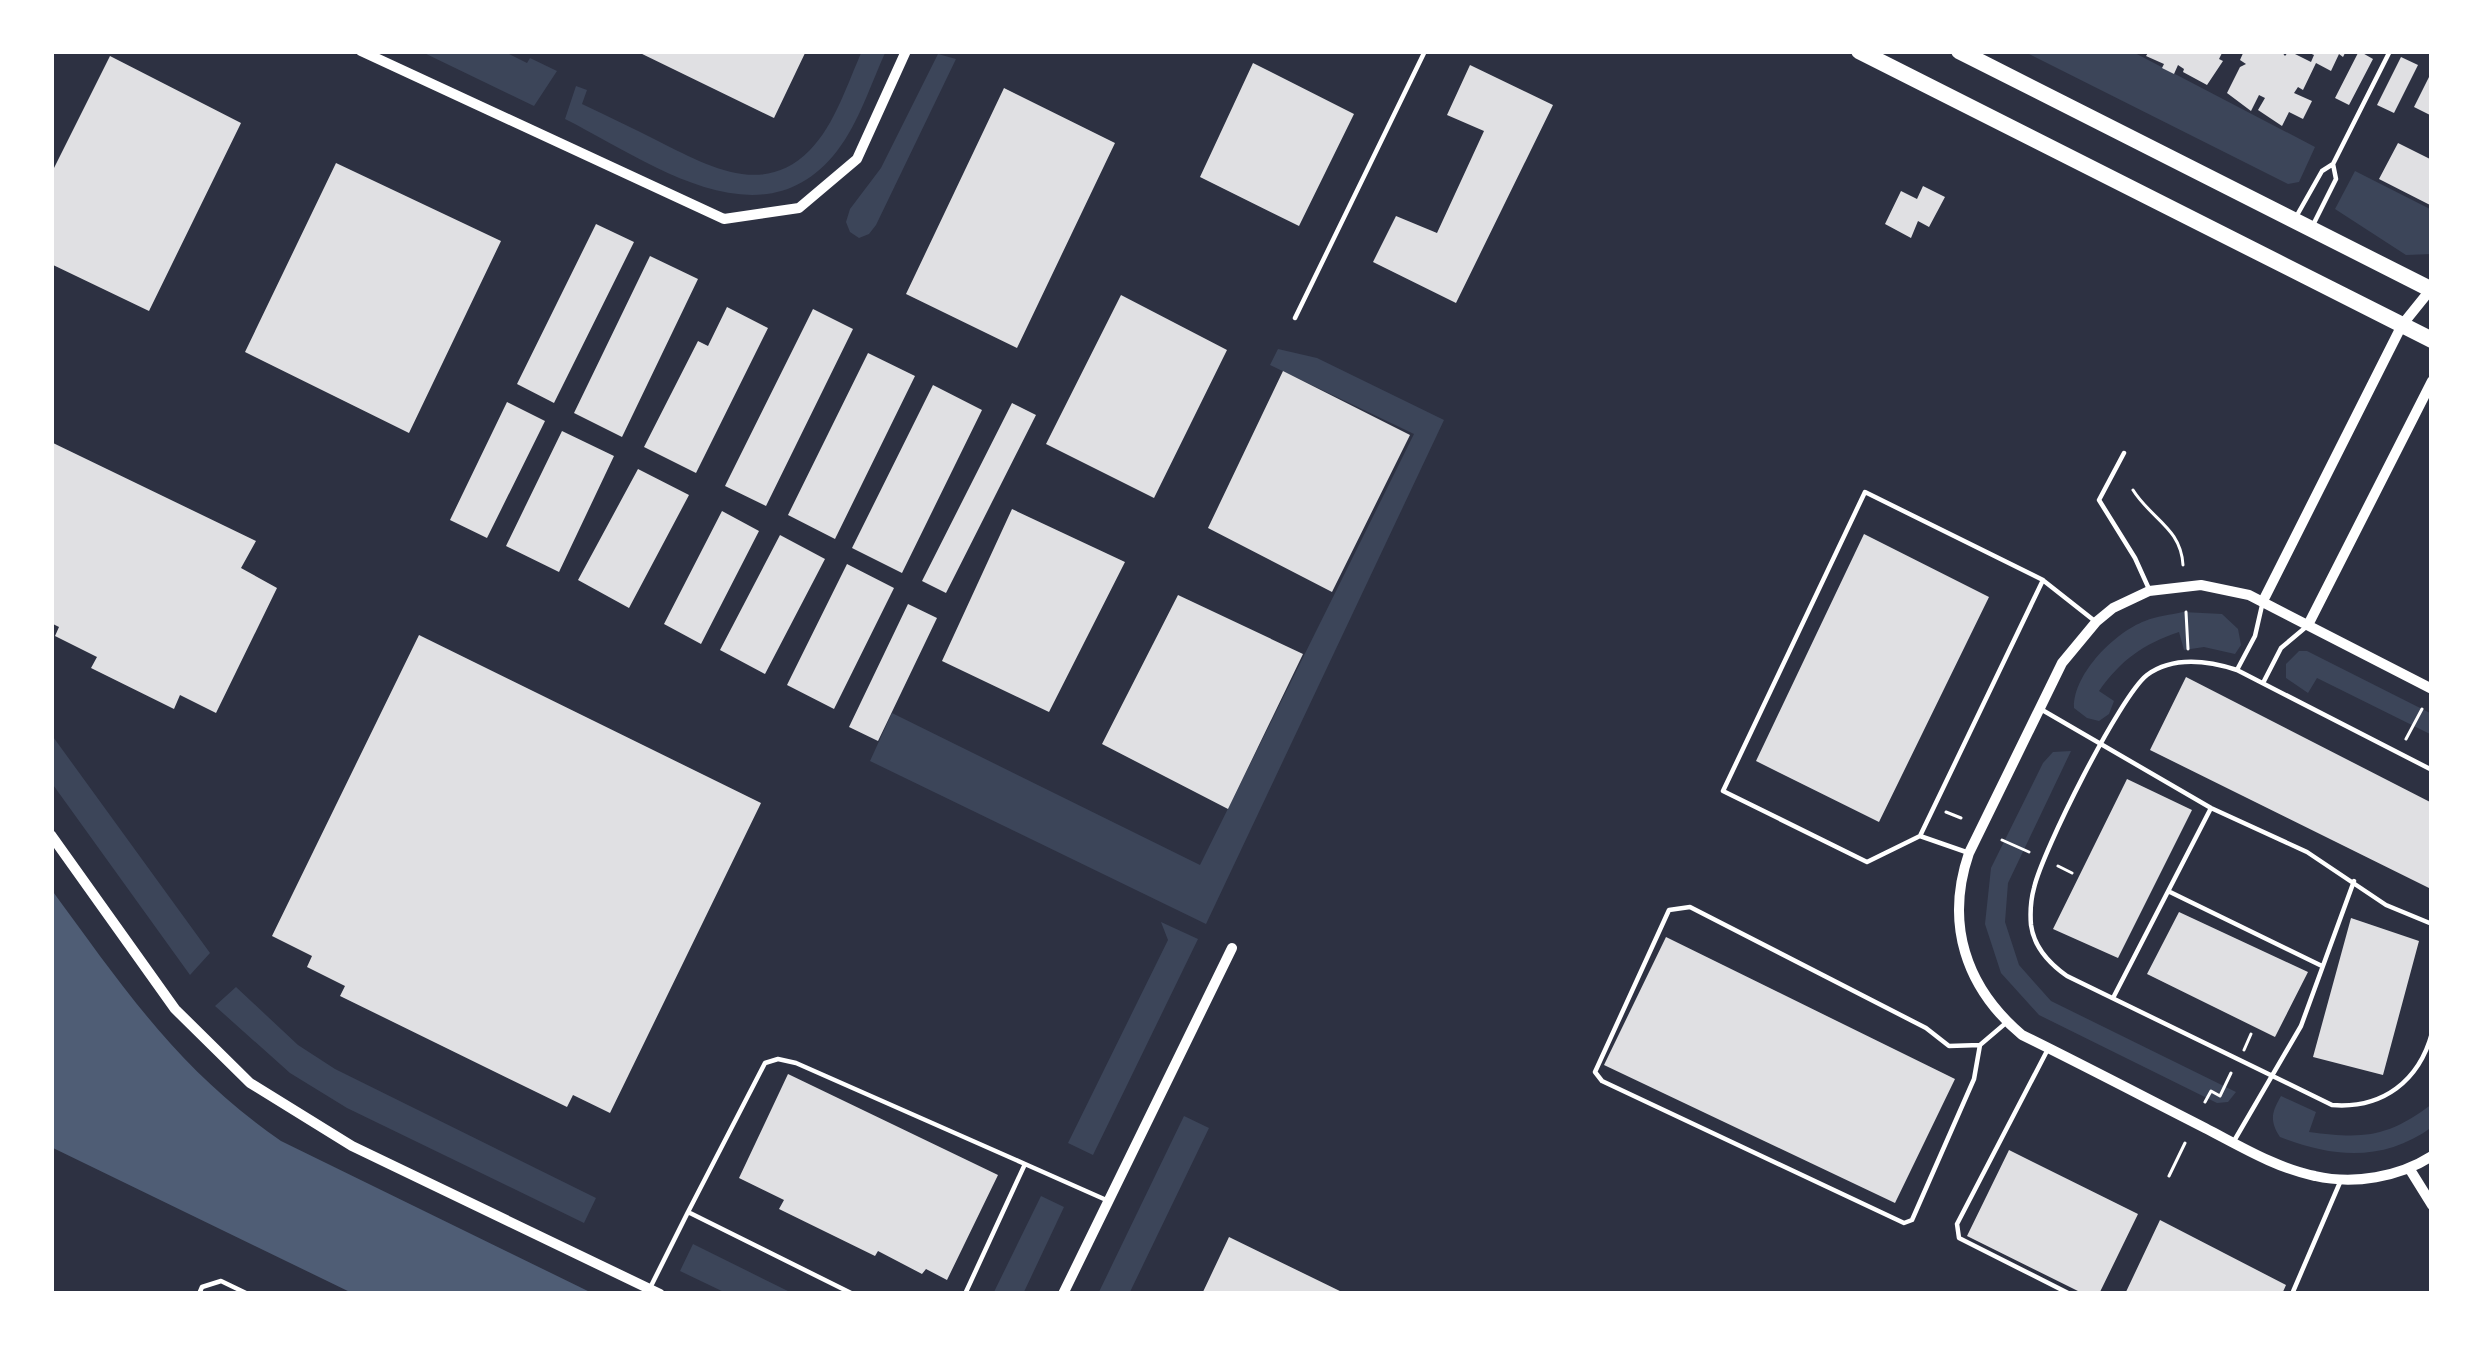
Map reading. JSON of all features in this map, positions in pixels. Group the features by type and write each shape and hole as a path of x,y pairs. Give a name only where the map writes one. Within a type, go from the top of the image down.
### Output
{"main road":[{"path":"1858,51 2432,340"},
{"path":"1959,51 2432,289"}],"street":[{"path":"361,51 724,219 799,208 857,159 907,51"},
{"path":"2263,602 2402,325 2432,289"},
{"path":"2308,625 2432,381"},
{"path":"2432,689 2263,602 2221,587 2149,591 2096,622 2062,663 1970,853 1958,897 1964,958 1989,1001 2007,1022 2049,1048 2298,1172 2341,1180 2409,1168 2432,1156"},
{"path":"51,835 175,1009 250,1083 352,1146 655,1291"},
{"path":"1063,1294 1232,948"},
{"path":"2409,1168 2432,1205"}],"lane":[{"path":"1295,318 1425,51"},
{"path":"2302,224 2322,171 2333,164 2390,51"},
{"path":"2302,224 2336,179 2333,164"},
{"path":"2124,453 2098,500 2149,591"},
{"path":"2043,580 1920,836 1867,862 1723,790 1865,492 2043,580 2096,622"},
{"path":"2237,670 2255,636 2263,602"},
{"path":"2263,683 2281,648 2308,625"},
{"path":"2432,770 2237,670 2211,662 2185,662 2147,675 2100,744 2039,872 2033,889 2031,930 2052,965 2332,1105 2370,1103 2403,1085 2416,1070 2432,1033"},
{"path":"2038,707 2211,808 2307,851 2386,905 2432,924"},
{"path":"2113,998 2211,808"},
{"path":"1920,836 1970,853"},
{"path":"2233,1142 2301,1026 2354,880"},
{"path":"2170,891 2322,965"},
{"path":"1980,1045 1974,1079 1912,1220 1904,1223 1602,1081 1595,1072 1669,910 1681,906 1926,1028 1949,1046 1980,1045 2007,1022"},
{"path":"2049,1048 1957,1224 1958,1238 2070,1294"},
{"path":"655,1291 688,1212 765,1063 778,1059 1110,1201"},
{"path":"965,1294 1025,1164"},
{"path":"2292,1294 2341,1180"},
{"path":"688,1212 853,1294"},
{"path":"199,1294 202,1287 221,1281 248,1294"}],"path":[{"path":"2133,490 2173,530 2183,565"},
{"path":"2186,612 2188,650"},
{"path":"2412,729 2422,709"},
{"path":"1943,810 1961,818"},
{"path":"2002,839 2036,856"},
{"path":"2058,866 2072,873"},
{"path":"2243,1051 2251,1034"},
{"path":"2205,1102 2211,1091 2220,1096 2231,1073"},
{"path":"2169,1176 2185,1143"}],"shaded area":[{"path":"420,51 503,51 557,71 534,106"},
{"path":"862,51 886,51 845,140 807,179 774,193 740,194 704,187 667,173 565,119 576,86 587,90 582,104 696,160 735,173 773,172 792,164 819,140"},
{"path":"2023,51 2131,51 2315,147 2299,182 2288,184"},
{"path":"938,54 956,59 876,225 859,238 846,222 850,209 881,168"},
{"path":"2355,171 2432,210 2432,254 2406,255 2335,209"},
{"path":"1278,349 1317,358 1444,420 1206,924 870,761 892,713 1200,865 1414,434 1270,365"},
{"path":"2183,612 2222,614 2238,629 2241,645 2235,654 2204,647 2184,650 2179,632 2134,654 2107,680 2099,691 2114,701 2109,714 2099,721 2074,708 2080,682 2109,644 2145,621"},
{"path":"2299,651 2432,714 2432,735 2317,678 2308,693 2286,678 2286,664"},
{"path":"51,734 210,953 190,975 51,782"},
{"path":"2071,751 2008,883 2005,922 2019,965 2051,1001 2236,1092 2228,1102 2217,1103 2039,1015 2001,973 1985,924 1991,868 2043,763 2053,752"},
{"path":"51,889 154,1025 244,1114 281,1141 594,1294 354,1294 51,1147"},
{"path":"1161,922 1198,939 1093,1155 1068,1143 1168,940"},
{"path":"236,987 298,1045 335,1069 596,1198 584,1223 347,1108 290,1073 215,1006"},
{"path":"2281,1096 2316,1112 2309,1132 2345,1135 2388,1130 2432,1104 2432,1127 2377,1151 2319,1149 2280,1137 2273,1116"},
{"path":"1184,1116 1209,1128 1129,1294 1098,1294"},
{"path":"1041,1196 1064,1207 1023,1294 993,1294"},
{"path":"693,1244 794,1294 728,1294 680,1271"}],"building":[{"path":"636,51 806,51 774,118"},
{"path":"2149,51 2223,51 2219,59 2223,61 2207,85 2178,65 2174,74 2162,68 2164,64 2146,56"},
{"path":"2244,51 2281,51 2285,56 2289,51 2311,62 2314,55 2305,51 2346,51 2343,57 2339,54 2331,71 2316,63 2303,90 2298,87 2294,93 2312,101 2303,119 2289,112 2282,126 2258,110 2265,98 2259,95 2251,111 2227,93 2246,64 2240,60"},
{"path":"2359,51 2373,59 2349,105 2335,98"},
{"path":"110,56 241,123 149,311 51,264 51,174"},
{"path":"2401,57 2418,65 2394,113 2377,105"},
{"path":"1253,63 1354,114 1299,226 1200,177"},
{"path":"1470,65 1553,105 1456,303 1373,262 1396,216 1437,233 1484,131 1447,115"},
{"path":"2432,71 2432,116 2414,107"},
{"path":"1004,88 1115,143 1017,348 906,294"},
{"path":"2398,143 2432,160 2432,206 2379,179"},
{"path":"336,163 501,241 409,433 245,352"},
{"path":"1923,186 1945,197 1929,227 1918,221 1911,238 1885,224 1901,191 1917,199"},
{"path":"596,224 634,242 554,403 517,384"},
{"path":"650,256 698,279 622,437 574,413"},
{"path":"1121,295 1227,350 1154,498 1046,444"},
{"path":"727,307 768,328 696,473 644,447 698,341 708,346"},
{"path":"813,309 853,329 766,506 725,486"},
{"path":"868,353 915,376 835,539 788,515"},
{"path":"1283,371 1410,435 1332,592 1208,528"},
{"path":"933,385 982,410 902,573 852,548"},
{"path":"507,402 545,421 487,538 450,520"},
{"path":"1012,403 1036,415 946,593 922,581"},
{"path":"562,431 614,456 559,572 506,546"},
{"path":"51,442 256,541 241,568 277,588 216,713 180,695 174,709 91,668 97,657 55,636 59,627 51,623"},
{"path":"638,469 689,495 629,608 578,580"},
{"path":"1012,509 1125,562 1049,712 942,661"},
{"path":"722,511 759,531 701,644 664,624"},
{"path":"1864,534 1989,597 1879,822 1756,761"},
{"path":"780,535 825,559 765,674 720,650"},
{"path":"847,564 894,588 834,709 787,685"},
{"path":"1178,595 1303,654 1228,809 1102,744"},
{"path":"908,604 937,618 878,741 849,727"},
{"path":"419,635 761,803 610,1113 573,1095 567,1107 340,996 345,986 307,967 312,956 272,936"},
{"path":"2186,677 2432,803 2429,888 2150,750"},
{"path":"2127,779 2192,810 2118,958 2053,929"},
{"path":"2179,912 2308,972 2275,1037 2147,974"},
{"path":"2351,918 2419,941 2383,1075 2313,1057"},
{"path":"1666,937 1955,1079 1895,1203 1604,1065"},
{"path":"788,1074 998,1175 947,1280 926,1269 922,1274 878,1251 875,1256 779,1209 784,1200 739,1178"},
{"path":"2009,1150 2138,1214 2099,1294 2084,1294 1967,1236"},
{"path":"2160,1220 2286,1285 2282,1294 2125,1294"},
{"path":"1229,1237 1346,1294 1202,1294"}]}
